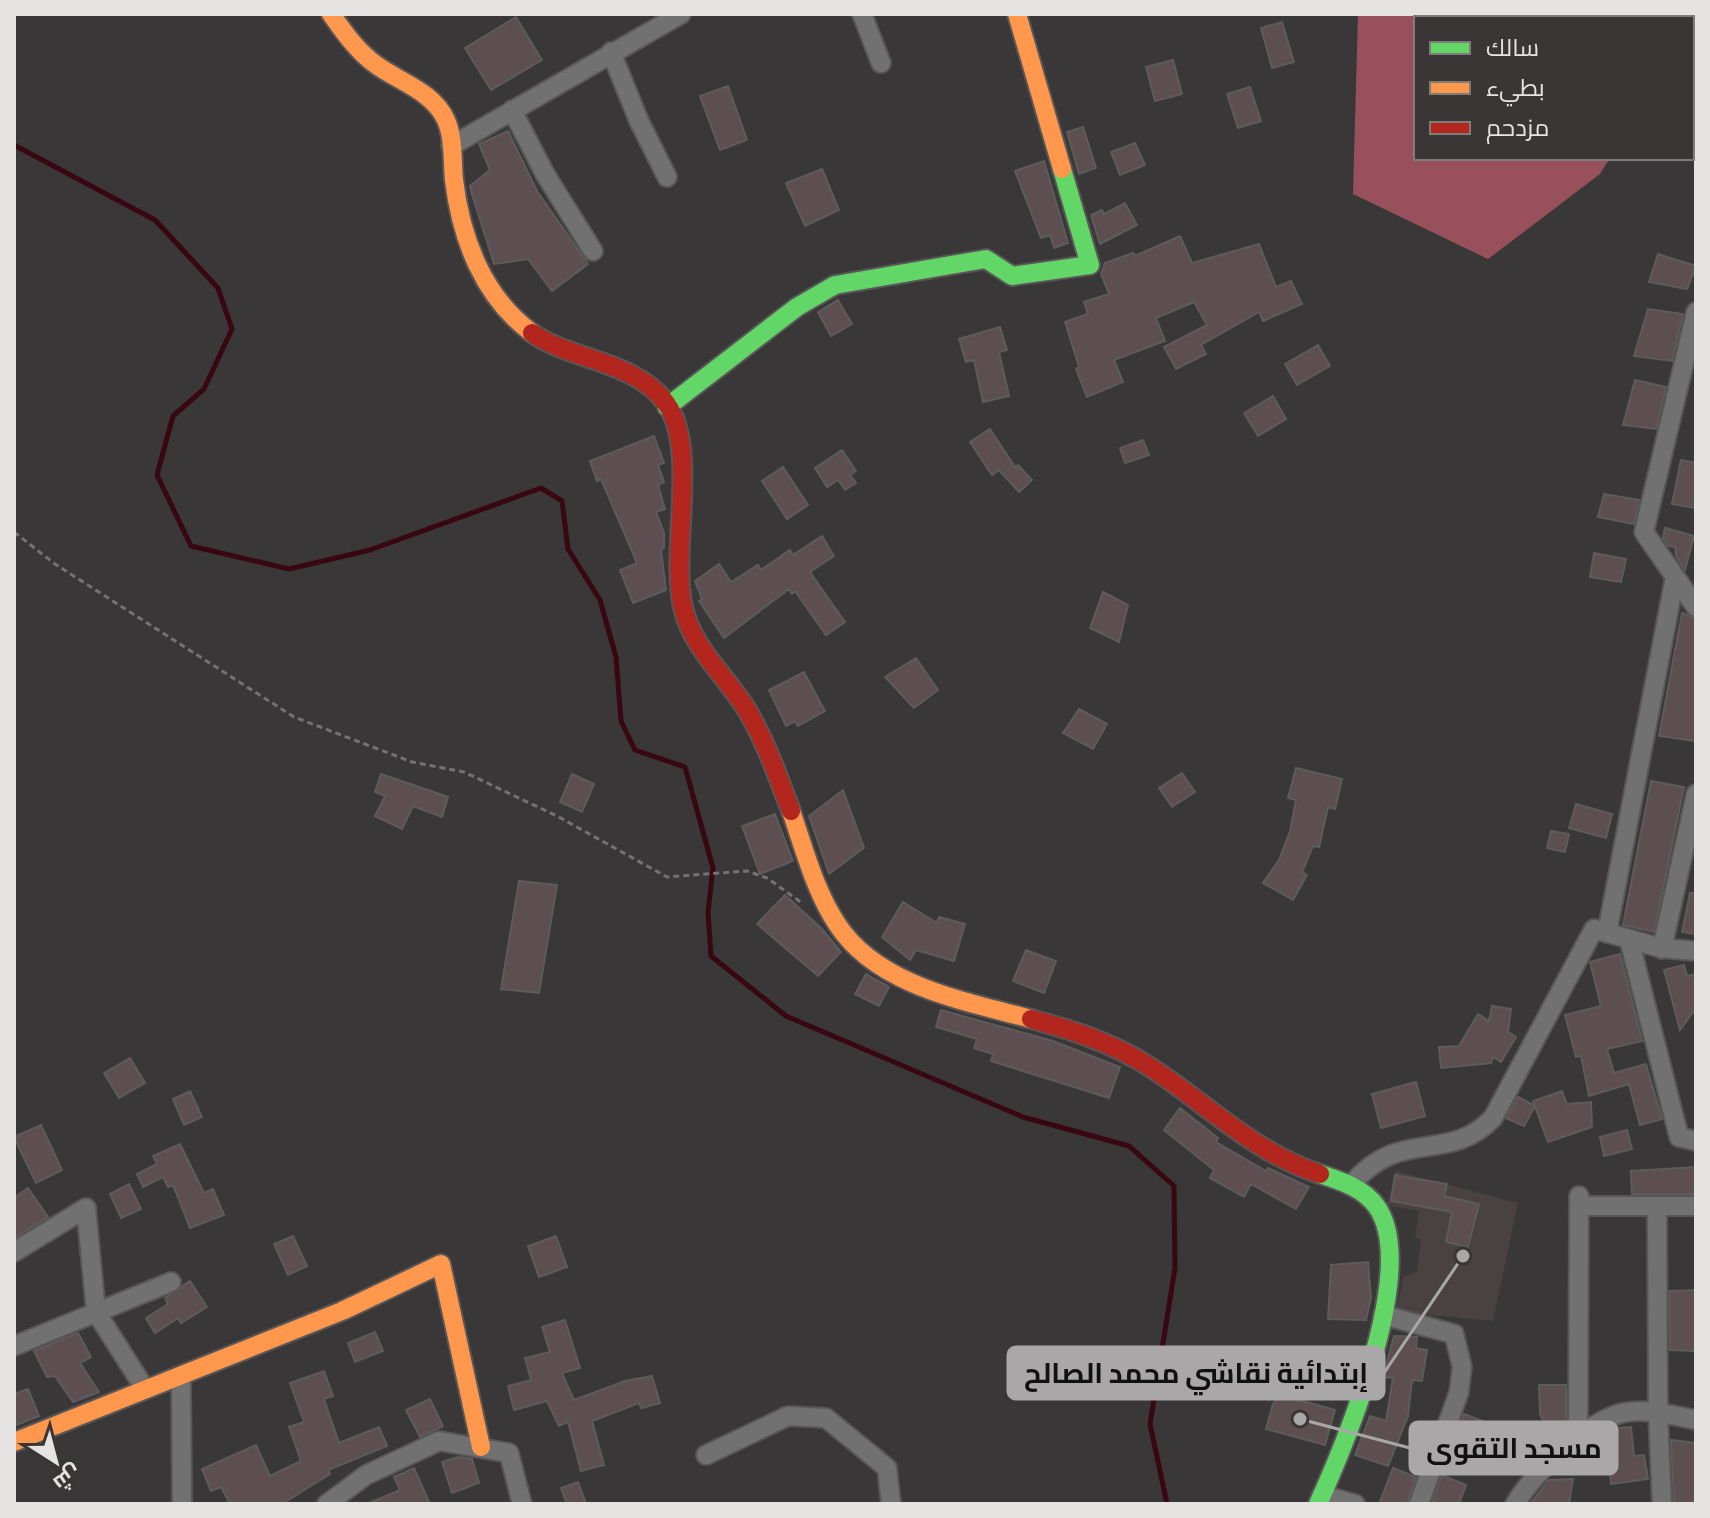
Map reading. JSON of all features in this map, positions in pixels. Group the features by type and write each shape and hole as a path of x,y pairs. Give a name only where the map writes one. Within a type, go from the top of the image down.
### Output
{"main road":[{"path":"331,14 375,64 425,94 439,108 448,124 458,221 468,250 503,305 545,344 635,376 652,386 677,422 680,437 681,572 686,618 752,722 827,910 844,935 860,951 907,979 983,1006 1067,1030 1130,1055 1223,1124 1292,1165 1352,1184 1379,1208 1386,1227 1388,1270 1383,1315 1360,1398 1320,1500"},
{"path":"667,407 797,307 835,285 986,259 1012,276 1090,265 1017,14"},
{"path":"14,1442 342,1311 441,1264 481,1447"}],"street":[{"path":"451,146 681,14"},
{"path":"862,14 881,63"},
{"path":"611,52 639,121 667,177"},
{"path":"512,110 545,174 593,251"},
{"path":"1696,312 1644,532 1696,607"},
{"path":"1607,933 1675,577"},
{"path":"1662,949 1696,794"},
{"path":"1352,1184 1369,1164 1399,1149 1457,1142 1477,1135 1493,1118 1594,929 1662,949 1696,951"},
{"path":"1629,939 1679,1137 1696,1141"},
{"path":"1578,1441 1579,1201 1696,1206"},
{"path":"1657,1206 1658,1414 1662,1504"},
{"path":"14,1252 86,1208 96,1312 145,1389"},
{"path":"14,1346 171,1282"},
{"path":"1383,1315 1454,1334 1462,1367 1459,1392 1419,1504"},
{"path":"181,1376 182,1504"},
{"path":"1515,1504 1533,1478 1578,1441 1621,1414 1658,1414 1696,1420"},
{"path":"706,1455 788,1416 826,1418 887,1468 891,1504"},
{"path":"327,1504 366,1475 439,1441 509,1453 522,1504"},
{"path":"1320,1500 1355,1504"}],"path":[{"path":"14,532 55,564 294,717 412,762 464,772 557,816 667,877 747,871 767,878 810,909 827,910"}],"shaded area":[{"path":"1358,14 1693,14 1414,16 1414,160 1609,160 1600,174 1488,259 1353,194"},
{"path":"1396,1171 1518,1203 1493,1321 1396,1312 1404,1276 1417,1272 1421,1240 1415,1237 1419,1211 1387,1205"}],"building":[{"path":"516,17 542,60 491,90 465,48"},
{"path":"1282,22 1294,62 1272,68 1261,28"},
{"path":"1173,60 1182,94 1155,101 1146,67"},
{"path":"728,86 747,140 720,150 700,96"},
{"path":"1250,87 1261,121 1238,128 1227,94"},
{"path":"1083,127 1096,168 1079,174 1067,132"},
{"path":"508,131 537,191 588,264 552,291 528,259 494,264 471,191 470,186 490,170 479,144"},
{"path":"1135,143 1145,165 1120,175 1111,152"},
{"path":"1044,161 1068,243 1054,248 1050,235 1041,238 1015,171"},
{"path":"822,169 839,210 805,226 786,183"},
{"path":"1125,203 1137,225 1100,244 1091,215 1102,210 1104,214"},
{"path":"1180,236 1192,263 1259,244 1276,287 1291,281 1302,304 1263,321 1259,312 1201,345 1206,354 1176,369 1164,347 1207,325 1194,302 1156,318 1165,341 1114,360 1123,382 1087,397 1076,369 1079,367 1065,322 1088,314 1084,302 1109,294 1101,274 1105,263 1133,253 1135,256"},
{"path":"1658,254 1696,266 1687,289 1649,282"},
{"path":"838,300 852,324 831,336 818,312"},
{"path":"1648,309 1683,314 1672,361 1634,356"},
{"path":"1000,327 1007,350 999,352 1009,396 983,402 974,360 966,362 959,339"},
{"path":"1318,345 1330,366 1297,385 1285,364"},
{"path":"1635,380 1666,387 1656,429 1623,425"},
{"path":"1273,396 1286,419 1258,436 1244,413"},
{"path":"990,429 1015,467 1018,465 1032,480 1019,492 999,470 992,475 970,442"},
{"path":"654,436 664,463 658,465 664,482 658,485 665,509 656,512 664,533 664,548 661,550 666,590 633,603 620,570 637,563 601,479 597,481 590,461"},
{"path":"1143,440 1149,455 1125,463 1120,448"},
{"path":"842,450 856,471 850,475 856,483 845,490 838,480 827,487 815,468"},
{"path":"1681,460 1696,463 1696,508 1672,504"},
{"path":"783,467 808,505 787,519 762,481"},
{"path":"1604,494 1639,500 1634,524 1598,517"},
{"path":"1665,528 1694,536 1685,570 1676,556 1675,547 1668,546 1663,538"},
{"path":"822,536 834,556 810,572 845,622 826,635 795,591 792,594 789,589 724,638 699,601 702,599 695,581 719,564 731,582 758,565 761,570 790,550 793,555"},
{"path":"1594,553 1626,559 1621,582 1590,577"},
{"path":"1103,592 1128,605 1119,642 1090,628"},
{"path":"1682,613 1696,619 1696,741 1659,736"},
{"path":"916,658 938,690 914,708 885,677"},
{"path":"804,672 825,711 798,726 795,721 786,726 769,690"},
{"path":"1079,709 1107,724 1093,749 1063,733"},
{"path":"1296,768 1342,779 1335,809 1328,807 1319,847 1313,846 1302,872 1307,875 1293,900 1263,883 1279,860 1290,831 1296,800 1288,798"},
{"path":"1182,773 1195,792 1172,807 1159,788"},
{"path":"381,774 448,797 442,817 413,806 402,829 375,816 385,796 375,792"},
{"path":"572,774 594,784 582,812 560,802"},
{"path":"1651,781 1684,787 1654,932 1623,925"},
{"path":"843,790 864,848 829,874 809,816"},
{"path":"1576,804 1612,814 1606,838 1569,828"},
{"path":"775,814 793,861 760,874 742,826"},
{"path":"1551,831 1569,834 1565,852 1547,848"},
{"path":"519,881 557,885 539,993 501,989"},
{"path":"1690,893 1696,893 1696,934 1682,932"},
{"path":"785,895 821,928 841,952 818,976 757,924"},
{"path":"903,902 937,923 939,917 965,924 954,961 916,950 910,960 882,937"},
{"path":"1026,950 1056,961 1044,993 1013,981"},
{"path":"1620,954 1642,1041 1607,1049 1614,1073 1646,1064 1662,1119 1640,1125 1629,1084 1589,1096 1581,1056 1576,1057 1565,1015 1601,1006 1590,962"},
{"path":"1684,965 1687,976 1696,974 1696,1008 1680,1030 1664,970"},
{"path":"866,974 889,987 879,1006 855,994"},
{"path":"1492,1006 1511,1009 1508,1032 1516,1037 1501,1062 1493,1057 1491,1063 1441,1068 1439,1047 1459,1046 1478,1014 1489,1021"},
{"path":"941,1010 1053,1041 1120,1067 1109,1098 991,1061 993,1054 974,1048 977,1039 936,1027"},
{"path":"130,1058 145,1083 119,1098 104,1073"},
{"path":"1416,1082 1425,1116 1381,1128 1372,1094"},
{"path":"190,1091 202,1117 184,1125 173,1099"},
{"path":"1562,1091 1567,1104 1591,1102 1592,1127 1548,1142 1533,1101"},
{"path":"1518,1097 1535,1106 1524,1126 1506,1118"},
{"path":"1180,1108 1218,1138 1216,1142 1266,1171 1268,1168 1309,1187 1296,1209 1251,1184 1244,1197 1210,1178 1214,1170 1164,1130"},
{"path":"41,1125 62,1170 36,1183 14,1137"},
{"path":"1627,1130 1632,1149 1604,1156 1600,1137"},
{"path":"180,1144 204,1193 213,1189 224,1215 190,1228 173,1185 168,1187 163,1177 143,1187 137,1174 157,1164 153,1156"},
{"path":"1696,1167 1696,1194 1632,1194 1631,1171"},
{"path":"1395,1175 1447,1184 1444,1196 1479,1204 1468,1247 1446,1242 1452,1212 1391,1201"},
{"path":"129,1184 141,1209 121,1218 110,1194"},
{"path":"28,1188 48,1217 14,1238 14,1198"},
{"path":"293,1236 307,1266 288,1275 274,1244"},
{"path":"556,1236 567,1267 539,1277 528,1246"},
{"path":"1368,1262 1371,1298 1366,1320 1328,1319 1331,1265"},
{"path":"190,1281 207,1307 181,1323 178,1318 155,1333 146,1318 168,1304 165,1298"},
{"path":"1696,1290 1696,1351 1670,1350 1669,1291"},
{"path":"565,1320 580,1368 562,1373 574,1400 625,1381 652,1376 660,1403 641,1408 639,1403 592,1421 604,1465 581,1471 568,1422 559,1426 547,1401 514,1410 508,1386 531,1380 525,1358 550,1352 542,1327"},
{"path":"375,1332 383,1351 355,1362 348,1343"},
{"path":"78,1333 91,1357 80,1363 99,1392 73,1402 55,1376 47,1377 34,1351"},
{"path":"1394,1336 1417,1337 1416,1348 1427,1350 1422,1381 1412,1380 1408,1416 1388,1466 1355,1455 1370,1416 1386,1421 1393,1378 1383,1377"},
{"path":"324,1371 333,1396 324,1399 339,1443 379,1427 387,1446 328,1470 330,1474 282,1504 230,1504 221,1487 211,1491 202,1469 256,1445 270,1476 301,1461 289,1427 304,1422 290,1383"},
{"path":"1539,1385 1566,1385 1566,1432 1554,1442 1540,1414"},
{"path":"28,1389 39,1416 14,1426 14,1394"},
{"path":"1281,1395 1335,1410 1325,1445 1266,1429 1273,1404"},
{"path":"430,1399 443,1426 420,1437 406,1410"},
{"path":"1464,1414 1485,1422 1475,1447 1455,1439"},
{"path":"1631,1427 1634,1456 1644,1455 1648,1479 1611,1484 1608,1456 1598,1456 1596,1439 1617,1428"},
{"path":"1671,1440 1696,1443 1696,1504 1674,1504"},
{"path":"458,1457 472,1459 479,1483 452,1493 442,1462"},
{"path":"414,1468 430,1504 367,1504 400,1490 394,1477"},
{"path":"1393,1468 1416,1477 1407,1504 1379,1504"},
{"path":"1442,1475 1466,1485 1459,1504 1432,1504"},
{"path":"1573,1479 1569,1504 1530,1504 1549,1480"},
{"path":"578,1482 586,1504 567,1504 561,1488"}],"waterway":[{"path":"14,145 155,220 218,288 232,329 204,389 173,416 157,475 191,546 289,569 370,550 541,488 562,501 568,549 600,600 616,657 621,721 635,750 685,767 713,868 708,912 711,956 786,1016 1023,1117 1129,1146 1174,1186 1175,1268 1150,1424 1167,1504"}],"traffic: fast":[{"path":"667,407 797,307 835,285 986,259 1012,276 1090,265 1062,169"},
{"path":"1318,1504 1345,1440 1374,1355 1389,1270 1388,1235 1372,1200 1359,1190 1320,1174"}],"traffic: slow":[{"path":"331,14 368,59 424,94 440,110 450,134 462,223 477,265 500,302 532,333"},
{"path":"1017,14 1062,169"},
{"path":"791,811 822,898 854,945 899,977 924,988 1031,1019"},
{"path":"14,1442 342,1311 441,1264 481,1447"}],"traffic: jam":[{"path":"532,333 638,378 666,403 676,423 681,446 680,583 687,622 702,649 754,722 791,811"},
{"path":"1031,1019 1092,1038 1136,1058 1252,1140 1296,1165 1320,1174"}],"place":[{"name":"إبتدائية نقاشي محمد الصالح","path":"1463,1256"},
{"name":"مسجد التقوى","path":"1300,1419"}]}
